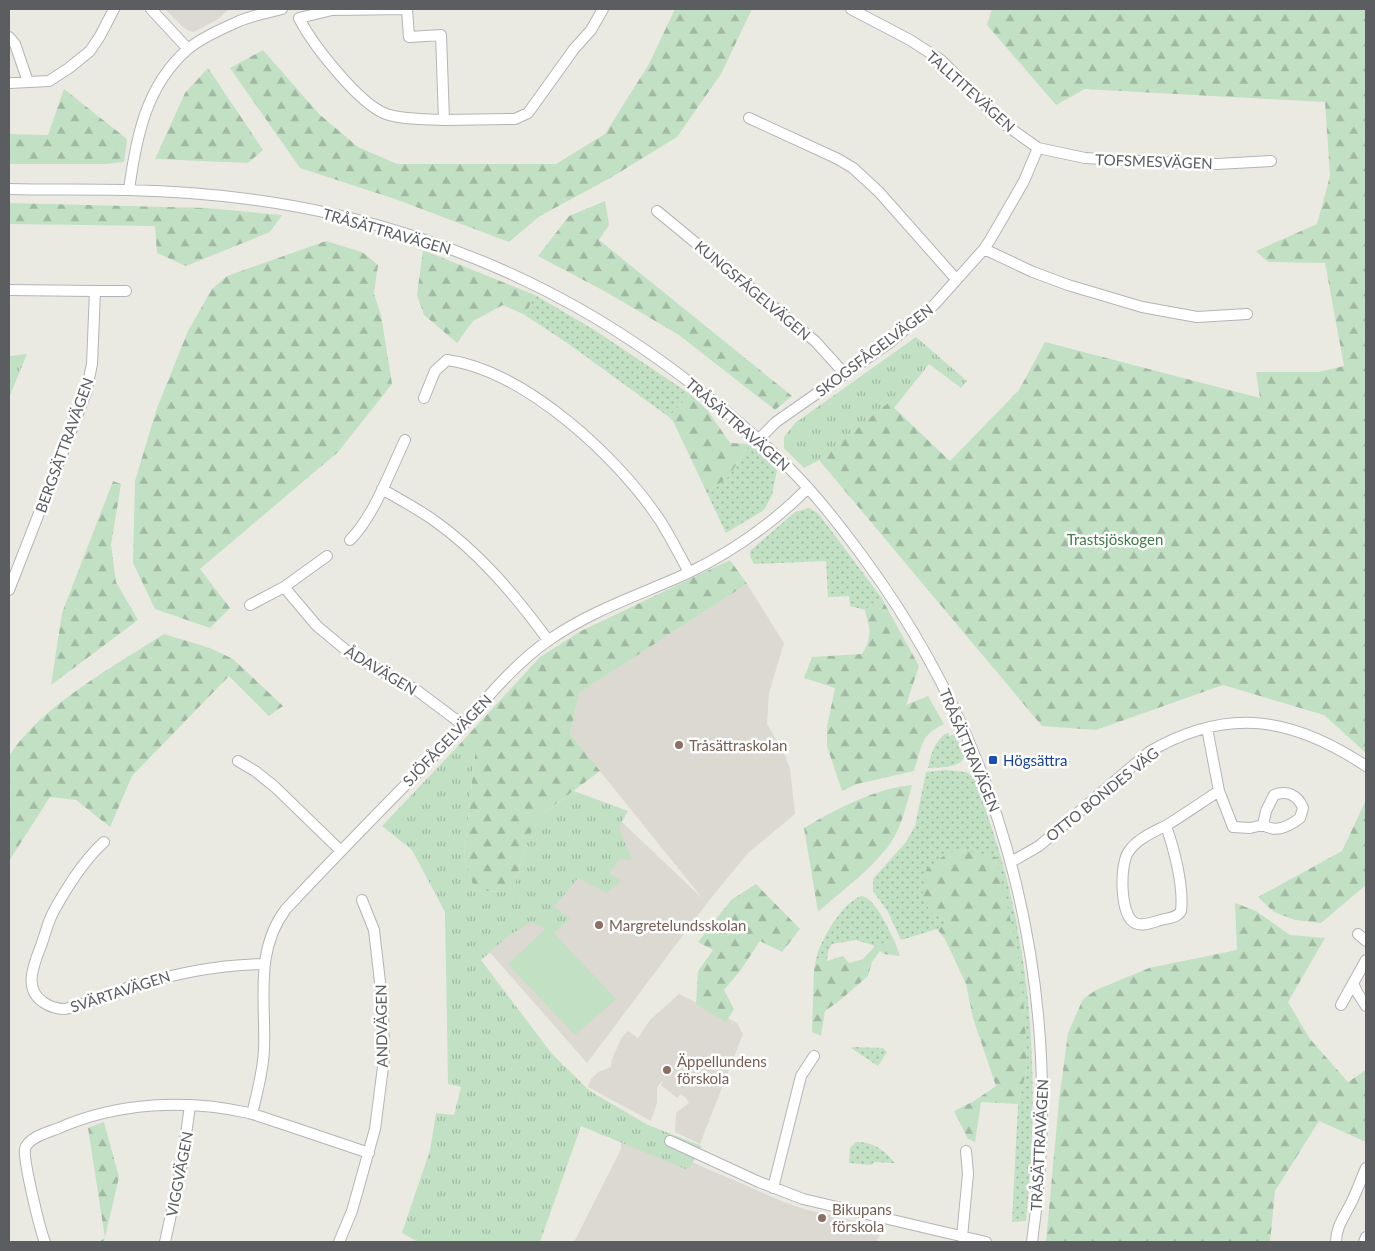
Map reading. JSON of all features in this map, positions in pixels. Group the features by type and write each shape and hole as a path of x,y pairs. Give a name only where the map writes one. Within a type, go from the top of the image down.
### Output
{"street":[{"path":"9,83 48,81 69,68 90,51 114,9"},
{"path":"151,9 188,49"},
{"path":"129,190 141,124 147,106 161,80 188,49 236,22 282,9"},
{"path":"444,120 441,35 409,36 407,9 332,10 299,18 336,72 367,101 385,114 444,120 515,119 528,114 574,49 591,30 603,9"},
{"name":"TALLTITEVÄGEN","path":"851,9 910,40 941,60 1003,123 1038,148"},
{"path":"9,37 15,44 28,82"},
{"path":"749,118 838,159 853,168 879,192 956,280"},
{"name":"TOFSMESVÄGEN","path":"1038,148 1085,158 1217,164 1271,161"},
{"name":"SKOGSFÅGELVÄGEN","path":"759,439 776,422 889,343 934,305 984,249 1024,181 1038,148"},
{"name":"TRÅSÄTTRAVÄGEN","path":"9,189 129,190 238,198 308,208 411,235 472,256 566,300 623,333 666,363 759,439 808,488 844,531 908,622 964,729 994,804 1011,862 1031,953 1039,1015 1042,1096 1040,1180 1032,1242"},
{"name":"KUNGSFÅGELVÄGEN","path":"657,211 815,341 844,373"},
{"path":"984,249 1068,285 1142,307 1197,317 1247,314"},
{"path":"9,290 126,291"},
{"name":"BERGSÄTTRAVÄGEN","path":"9,590 86,393 92,364 95,291"},
{"path":"424,398 435,371 447,360 475,366 531,395 584,435 629,480 660,521 689,572"},
{"path":"350,540 358,532 382,489 405,440"},
{"name":"SJÖFÅGELVÄGEN","path":"252,1114 260,1084 264,1052 263,964 269,938 279,918 463,725 508,675 548,640 617,603 721,556 788,508 808,488"},
{"path":"382,489 433,520 476,555 503,584 548,640"},
{"path":"250,605 284,588 328,556"},
{"name":"ÅDAVÄGEN","path":"284,588 317,626 353,656 415,689 463,725"},
{"name":"OTTO BONDES VÄG","path":"1011,862 1039,846 1149,752 1167,742 1207,728 1226,724 1260,723 1294,729 1328,743 1366,766"},
{"path":"1207,728 1219,791 1233,828 1250,828 1263,825"},
{"path":"238,761 255,771 275,787 341,851"},
{"path":"1166,826 1176,858 1181,911 1175,917 1142,925 1136,924 1128,918 1121,875 1124,859 1137,843 1219,791"},
{"name":"SVÄRTAVÄGEN","path":"104,842 92,853 54,909 33,968 31,979 32,988 40,1000 57,1009 65,1009 174,974 202,968 263,964"},
{"name":"ANDVÄGEN","path":"339,1242 352,1211 375,1129 384,1059 385,1040 374,930 362,900"},
{"path":"1358,934 1366,942"},
{"path":"1340,1006 1366,960"},
{"path":"1354,983 1356,992 1366,1006"},
{"path":"773,1188 801,1076 814,1056"},
{"name":"VIGGVÄGEN","path":"165,1242 182,1164 190,1105"},
{"path":"45,1242 26,1164 25,1149 31,1141 86,1117 149,1106 206,1106 252,1114 369,1153"},
{"path":"670,1141 773,1188 820,1204 986,1242"},
{"path":"962,1237 968,1174 966,1151"},
{"path":"1336,1242 1336,1233 1340,1222 1352,1202 1366,1168"},
{"path":"1364,1242 1366,1237"}],"shaded area":[{"path":"165,9 229,9 218,19 194,32 182,26"},
{"path":"747,584 784,643 769,693 767,724 785,755 790,769 795,814 748,853 707,903 587,1063 486,948 603,804 703,899 570,734 579,693"},
{"name":"Äppellundens förskola","path":"679,994 737,1023 743,1034 700,1144 675,1132 676,1113 689,1103 681,1094 677,1098 661,1085 662,1081 657,1087 657,1103 651,1121 588,1087 591,1079 598,1072 611,1067 612,1059 622,1037 628,1031 638,1038 650,1020"},
{"path":"571,1118 691,1159 694,1163 784,1202 804,1209 884,1228 876,1242 574,1242 621,1149 621,1139 606,1132 603,1136"}],"green space":[{"path":"675,9 752,9 721,74 677,137 612,177 540,216 509,242 395,199 300,168 230,68 263,50 319,114 358,147 397,164 556,164 605,134 649,64"},
{"name":"Trastsjöskogen","path":"992,9 1366,9 1366,753 1324,715 1223,685 1096,730 1042,726 819,460 888,402 950,461 1019,390 1045,342 1260,398 1256,372 1319,372 1344,366 1325,263 1268,262 1256,251 1317,224 1330,176 1325,102 1085,89 1056,105 987,25"},
{"path":"208,68 263,150 248,163 155,159 185,93"},
{"path":"64,89 127,139 124,162 105,164 9,164 9,134 48,135"},
{"path":"605,201 609,225 599,240 792,396 775,410 679,335 606,292 538,256 569,216"},
{"path":"9,203 206,208 282,215 270,232 186,266 157,253 155,226 9,224"},
{"path":"326,241 362,252 378,265 374,294 381,315 392,384 338,452 200,569 230,608 210,628 155,609 133,563 135,481 157,408 188,331 212,289 227,276"},
{"path":"423,250 535,295 525,315 503,305 473,321 457,343 424,315 417,295"},
{"path":"535,295 596,331 690,394 669,417 570,345 525,315"},
{"path":"916,337 967,381 961,388 929,364 894,408 888,403 819,460 804,468 784,448 784,437 795,423"},
{"path":"27,354 9,398 9,356"},
{"path":"690,394 708,411 730,443 750,444 728,477 707,493 673,421 669,417"},
{"path":"750,444 777,470 772,495 764,510 726,533 707,493 728,477"},
{"path":"113,481 121,484 111,545 116,582 138,620 51,685 62,613"},
{"path":"809,508 818,513 881,597 865,610 850,606 849,596 828,597 826,561 754,564 750,551 795,512"},
{"path":"730,560 747,584 579,693 570,734 600,771 540,816 526,844 513,892 475,891 464,858 475,753 458,746 540,657 581,631"},
{"path":"881,597 919,666 906,705 928,696 944,724 925,739 914,771 857,784 842,791 827,746 827,727 835,688 804,678 812,657 862,654 869,637 865,610"},
{"path":"164,634 210,648 233,659 283,706 269,716 229,676 132,776 110,827 76,800 50,797 9,861 9,756 40,720 59,704 101,673"},
{"path":"949,733 949,736 955,734 965,756 959,763 954,765 928,768 936,745 941,737"},
{"path":"458,746 475,752 464,858 475,891 513,892 527,840 540,816 574,791 628,811 619,827 632,860 619,859 609,874 621,880 607,893 578,878 554,907 570,919 554,933 531,922 508,936 481,960 552,1054 590,1091 648,1125 702,1146 688,1170 581,1126 540,1242 418,1242 402,1233 430,1150 436,1113 454,1115 461,1087 448,1084 445,912 412,850 382,826"},
{"path":"945,770 968,773 975,781 1004,869 1016,918 1030,1019 1032,1069 1030,1171 1026,1221 1012,1222 1018,1104 1027,1068 1025,1016 1016,944 932,913 944,919 946,925 901,940 888,912 873,891 873,879 906,842 915,826 926,772"},
{"path":"912,785 896,835 891,842 871,866 818,912 804,828 842,807 869,795"},
{"path":"1366,800 1366,885 1321,923 1295,920 1274,912 1258,897 1342,851"},
{"path":"958,849 996,857 1016,944 1025,1016 1027,1068 1018,1104 981,1102 975,1142 968,1139 954,1111 974,1101 996,1086 973,1018 966,984 945,939 937,929 946,925 944,919 932,913 922,899 926,870 942,857"},
{"path":"756,884 800,929 782,952 760,941 740,971 724,990 734,1009 726,1022 696,1004 698,971 713,950 698,942 731,900"},
{"path":"861,896 876,907 894,940 875,946 856,940 832,944 828,951 827,961 821,958 816,959 822,942 833,923 847,906"},
{"path":"1235,903 1256,911 1290,935 1325,938 1288,1002 1310,1039 1348,1082 1366,1070 1366,1142 1319,1121 1275,1191 1270,1242 1046,1242 1059,1101 1068,1033 1083,999 1096,990 1149,968 1237,950"},
{"path":"548,927 616,999 575,1035 508,964"},
{"path":"894,940 900,956 884,954 880,951 872,962 868,976 825,1011 821,1036 812,1032 816,959 821,958 827,961 843,956 849,963 863,959 875,946"},
{"path":"851,1048 883,1048 887,1052 878,1066"},
{"path":"104,1122 119,1177 105,1238 88,1128"},
{"path":"856,1142 873,1145 895,1163 874,1162 871,1165 849,1163 850,1148"}],"place":[{"name":"Tråsättraskolan","path":"679,745"},
{"name":"Högsättra","path":"993,760"},
{"name":"Margretelundsskolan","path":"599,925"},
{"name":"Äppellundens förskola","path":"667,1070"},
{"name":"Bikupans förskola","path":"822,1218"}]}
